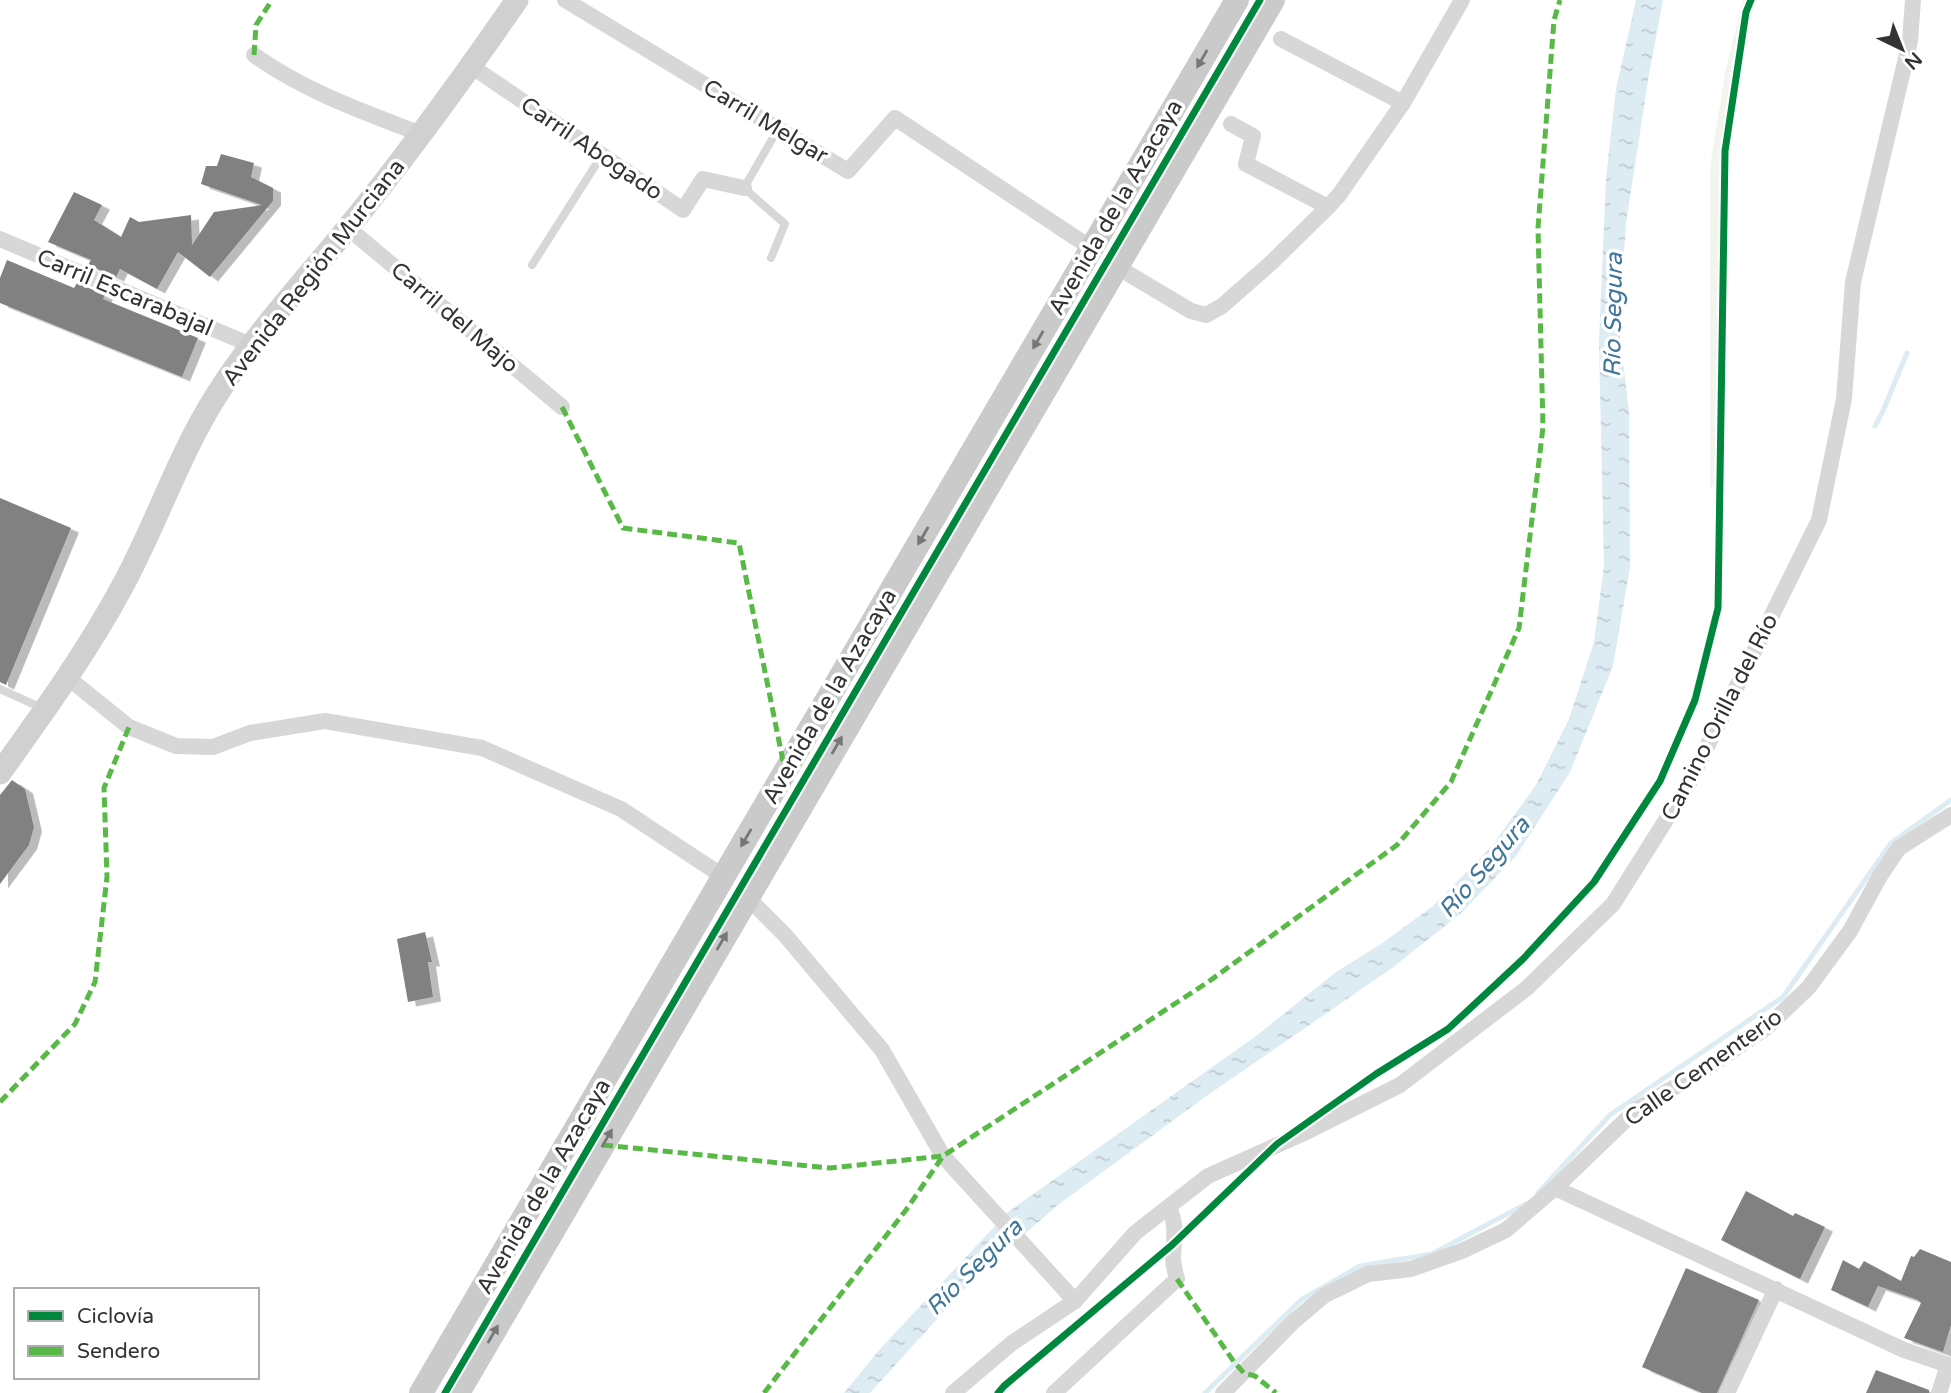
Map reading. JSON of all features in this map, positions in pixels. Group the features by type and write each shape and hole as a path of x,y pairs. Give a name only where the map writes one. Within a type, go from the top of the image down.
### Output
{"main road":[{"name":"Avenida Región Murciana","path":"0,773 67,677 123,586 202,420 251,345 348,228 421,134 517,0"},
{"name":"Avenida de la Azacaya","path":"421,1393 1237,0"},
{"name":"Avenida de la Azacaya","path":"458,1393 1273,0"}],"street":[{"name":"Carril Melgar","path":"565,0 848,171 895,118 1091,248"},
{"path":"1117,267 1191,310 1206,315 1222,306 1339,195 1403,103 1462,0"},
{"name":"Camino Orilla del Río","path":"953,1393 1012,1343 1075,1301 1135,1233 1208,1176 1302,1134 1400,1085 1527,988 1613,904 1688,785 1819,520 1844,399 1853,282 1910,41 1913,0"},
{"path":"1281,39 1403,103"},
{"path":"254,55 271,67 338,101 421,134"},
{"name":"Carril Abogado","path":"471,66 684,210 703,179 744,188"},
{"path":"1231,124 1253,136 1246,164 1328,207"},
{"name":"Carril del Majo","path":"348,228 562,407"},
{"name":"Carril Escarabajal","path":"0,239 251,345"},
{"path":"67,677 129,727 176,746 213,747 250,733 325,721 482,748 621,809 723,877"},
{"name":"Calle Cementerio","path":"1223,1393 1293,1322 1325,1295 1368,1274 1411,1269 1462,1251 1506,1230 1555,1188 1636,1110 1707,1068 1766,1028 1809,987 1850,931 1880,876 1899,848 1951,815"},
{"path":"748,898 785,936 882,1050 943,1156 1075,1301"},
{"path":"1555,1188 1904,1350 1949,1365 1939,1393"},
{"path":"1054,1393 1177,1279 1173,1258 1175,1220 1170,1207"},
{"path":"1727,1393 1776,1289"}],"lane":[{"path":"771,258 785,224 744,188 778,129"},
{"path":"532,265 602,155"},
{"path":"0,689 45,709"}],"shaded area":[{"path":"1743,0 1750,0 1732,63 1721,155 1714,487 1710,487 1710,167 1726,68"}],"water":[{"name":"Río Segura","path":"1636,0 1663,0 1626,223 1619,328 1629,412 1630,567 1613,666 1570,772 1516,856 1460,914 1392,968 1205,1097 1059,1204 976,1276 870,1393 844,1393 880,1349 1008,1212 1256,1036 1336,972 1381,944 1433,906 1491,847 1536,785 1569,719 1594,642 1604,566 1599,343 1606,178 1616,89"}],"building":[{"path":"221,154 254,163 251,177 273,188 273,201 210,277 178,252 157,289 120,269 116,277 88,265 91,260 48,242 74,192 102,205 94,220 121,237 130,217 139,222 191,215 192,245 214,212 262,205 201,184 206,166 217,166"},
{"path":"7,260 74,288 77,283 105,295 103,299 198,338 182,377 0,303 0,278"},
{"path":"0,498 71,528 6,685 0,682"},
{"path":"12,780 25,789 34,827 29,845 0,884 0,795"},
{"path":"425,932 432,962 428,962 433,997 408,1002 397,939"},
{"path":"1746,1191 1793,1216 1795,1213 1825,1227 1800,1279 1721,1240"},
{"path":"1920,1249 1951,1262 1951,1325 1943,1352 1904,1338 1921,1303 1918,1300 1878,1286 1868,1307 1831,1290 1843,1260 1859,1269 1864,1261 1901,1281 1911,1256 1914,1257"},
{"path":"1686,1268 1759,1300 1717,1393 1702,1393 1642,1367"},
{"path":"1876,1370 1929,1390 1929,1393 1866,1393"}],"waterway":[{"path":"1875,426 1907,353"},
{"path":"1538,1193 1610,1115 1783,997 1891,843 1951,800"},
{"path":"1205,1393 1301,1300 1360,1266 1432,1254 1526,1204"}],"marked path":[{"path":"254,55 256,25 272,0"},
{"path":"764,1393 906,1210 943,1156 1208,982 1397,845 1451,782 1519,628 1543,427 1538,228 1554,20 1560,0"},
{"path":"562,407 623,528 739,543 785,771"},
{"path":"0,1102 75,1024 95,982 107,877 104,788 129,727"},
{"path":"603,1145 830,1168 943,1156"},
{"path":"1177,1279 1234,1362 1244,1373 1255,1376 1276,1393"}],"cycle path":[{"path":"445,1393 1260,0"},
{"path":"998,1393 1172,1245 1277,1144 1376,1074 1448,1029 1524,958 1594,882 1660,781 1695,700 1718,608 1725,151 1746,12 1751,0"}]}
